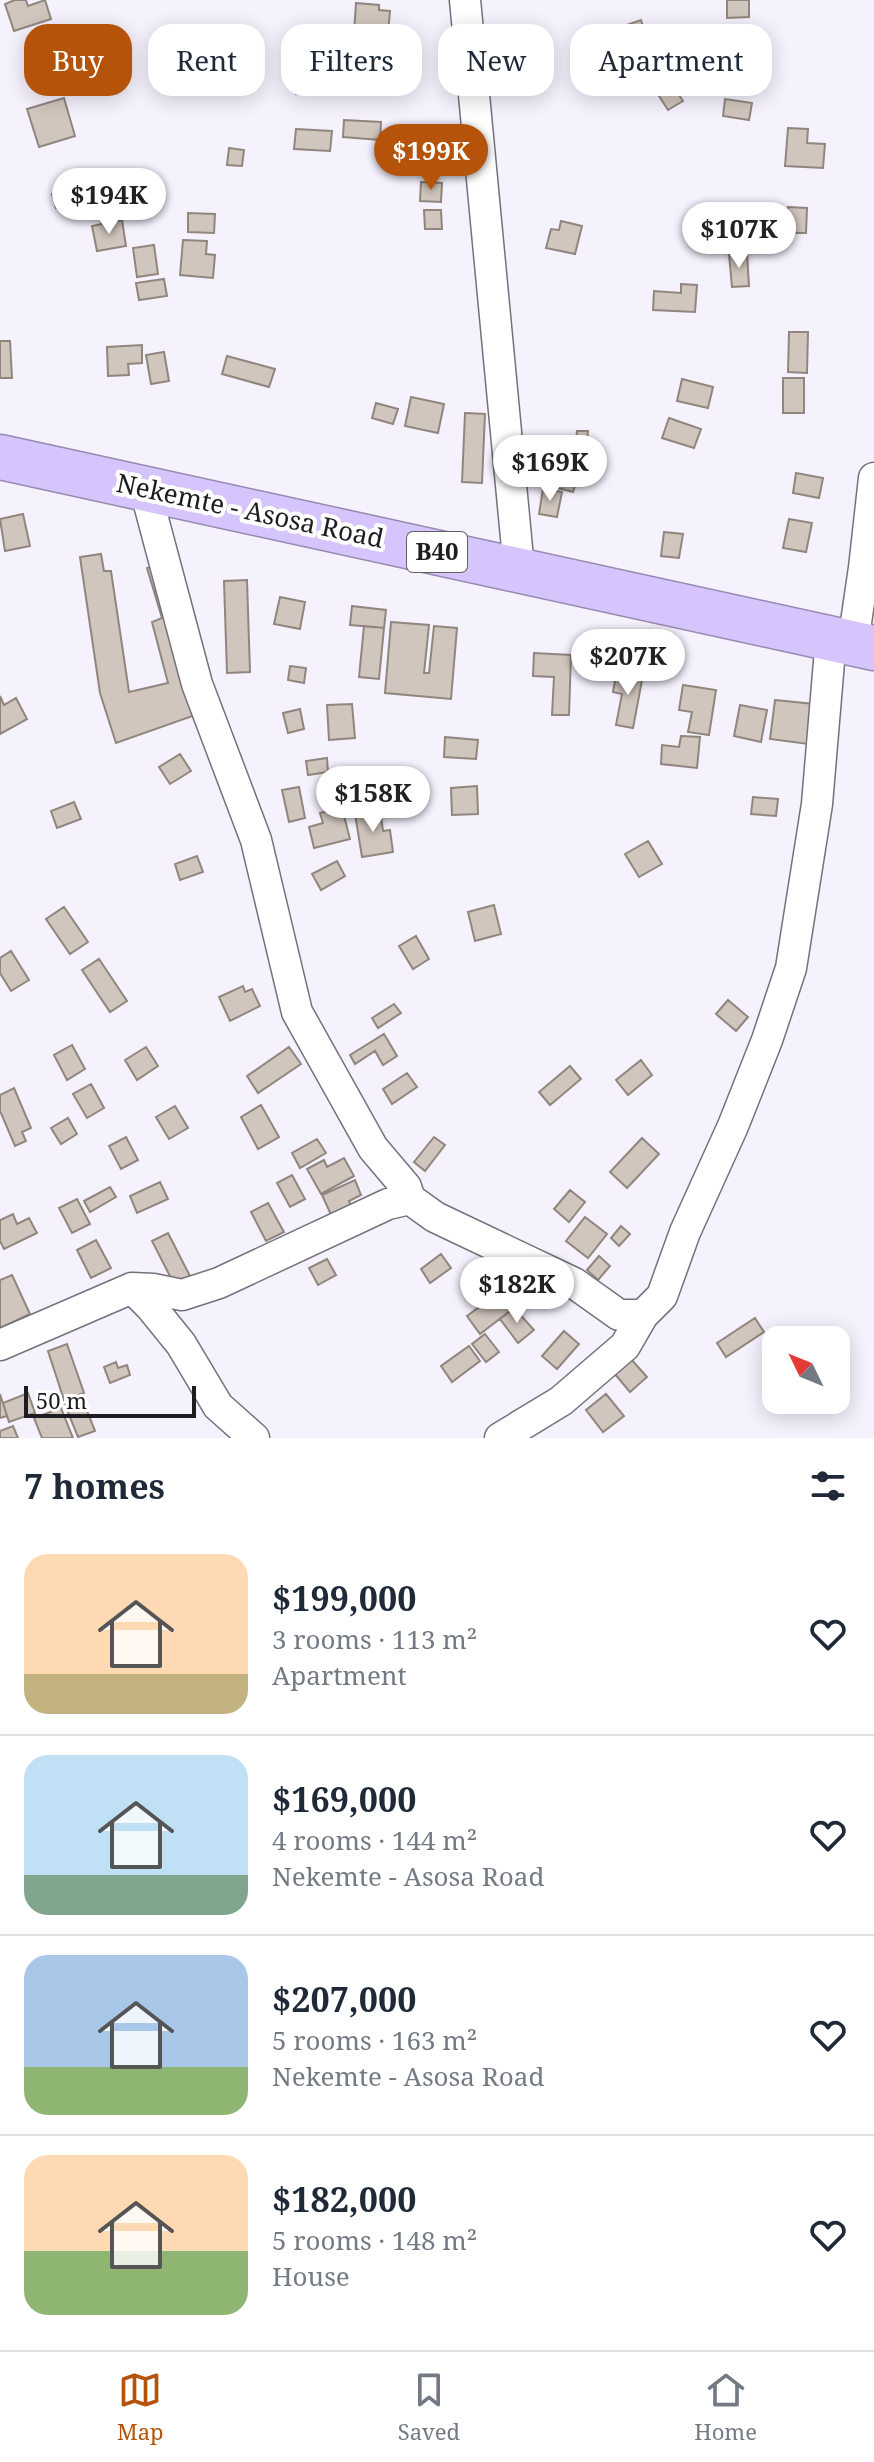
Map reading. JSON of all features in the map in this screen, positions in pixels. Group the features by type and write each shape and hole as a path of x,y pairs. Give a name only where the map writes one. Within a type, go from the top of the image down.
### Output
{"highway":[{"name":"Nekemte - Asosa Road","path":"0,457 853,643"}],"street":[{"path":"465,0 519,569"},
{"path":"500,1438 561,1401 615,1355 625,1346 643,1315 662,1296 685,1232 733,1126 767,1040 791,968 817,804 853,643 874,478"},
{"path":"145,489 197,684 256,840 297,1012 373,1148 406,1187 410,1199 435,1217 574,1283 619,1315 643,1315"},
{"path":"0,1345 132,1288 182,1295 219,1283 388,1204 410,1199"},
{"path":"132,1288 181,1344 218,1406 254,1438"}],"building":[{"path":"26,0 28,6 45,0 51,19 24,24 24,28 14,31 5,4"},
{"path":"727,0 749,0 749,17 727,18"},
{"path":"356,3 379,5 379,10 390,11 389,24 355,24"},
{"path":"659,96 680,96 683,101 668,110"},
{"path":"64,98 75,136 39,147 27,109"},
{"path":"725,99 752,103 749,120 723,116"},
{"path":"344,120 381,122 380,140 343,137"},
{"path":"788,128 808,129 807,143 825,144 823,168 785,166"},
{"path":"296,129 332,131 330,151 294,149"},
{"path":"229,148 244,150 242,166 227,165"},
{"path":"417,151 447,151 447,173 417,173"},
{"path":"421,182 442,183 441,202 420,201"},
{"path":"71,189 74,203 56,208 52,194"},
{"path":"788,207 807,208 806,233 787,233"},
{"path":"424,210 441,210 442,229 425,229"},
{"path":"188,213 215,214 214,233 188,232"},
{"path":"736,218 738,247 717,249 715,220"},
{"path":"122,220 126,246 97,251 92,226"},
{"path":"561,221 582,226 575,254 546,248 551,229 559,230"},
{"path":"183,240 207,241 206,254 215,255 213,278 180,275"},
{"path":"154,245 158,274 137,277 133,248"},
{"path":"747,253 749,286 732,287 729,254"},
{"path":"164,279 167,296 139,300 136,283"},
{"path":"681,284 697,285 695,312 653,310 654,291 681,293"},
{"path":"789,332 808,332 807,373 788,372"},
{"path":"0,341 10,341 12,378 0,378"},
{"path":"142,345 142,363 128,364 129,375 108,376 107,347"},
{"path":"164,352 169,381 151,384 146,355"},
{"path":"227,356 275,369 269,387 222,374"},
{"path":"783,378 804,378 804,413 783,413"},
{"path":"682,379 713,387 708,408 677,401"},
{"path":"411,397 444,404 438,433 405,426"},
{"path":"376,403 398,409 393,424 372,418"},
{"path":"465,413 485,414 482,483 462,482"},
{"path":"669,418 701,429 694,448 662,438"},
{"path":"577,431 588,431 586,450 575,452"},
{"path":"535,457 556,457 556,475 545,475 545,483 534,483"},
{"path":"561,464 580,470 573,492 554,487"},
{"path":"796,473 823,478 819,498 793,493"},
{"path":"543,489 562,492 557,517 539,514"},
{"path":"23,514 30,546 5,551 0,519"},
{"path":"789,519 812,523 806,552 783,548"},
{"path":"664,532 683,534 679,558 661,556"},
{"path":"101,554 104,571 111,571 129,692 168,683 152,622 162,618 147,568 155,565 204,712 116,743 100,693 80,557"},
{"path":"247,580 250,672 227,673 224,581"},
{"path":"280,597 305,602 300,629 274,624"},
{"path":"352,606 386,610 384,628 350,625"},
{"path":"391,622 429,625 424,673 429,673 434,626 457,628 451,699 385,693"},
{"path":"364,626 384,628 379,679 359,677"},
{"path":"534,653 571,655 569,715 552,715 554,677 533,676"},
{"path":"290,666 306,668 304,683 288,680"},
{"path":"617,670 643,675 633,728 616,725 622,694 613,692"},
{"path":"683,685 716,690 709,735 688,732 692,712 679,710"},
{"path":"0,696 4,705 16,698 27,719 0,734"},
{"path":"775,700 814,704 808,744 770,739"},
{"path":"352,704 355,738 329,740 327,705"},
{"path":"740,705 767,710 761,742 734,736"},
{"path":"300,709 304,729 288,733 283,713"},
{"path":"681,736 700,737 697,768 661,764 662,745 679,747"},
{"path":"445,737 478,740 476,759 444,757"},
{"path":"180,754 191,771 170,784 159,767"},
{"path":"327,758 328,772 308,775 306,761"},
{"path":"477,786 478,814 452,815 451,788"},
{"path":"299,787 305,818 289,822 282,790"},
{"path":"753,797 778,799 776,816 751,814"},
{"path":"74,802 81,819 57,828 51,811"},
{"path":"342,808 350,839 314,848 309,827 323,823 320,813"},
{"path":"380,810 383,831 390,830 393,852 362,857 355,814"},
{"path":"648,841 662,864 639,877 625,854"},
{"path":"197,856 203,872 180,880 175,864"},
{"path":"337,861 345,876 321,890 312,874"},
{"path":"494,905 501,934 475,941 468,912"},
{"path":"64,907 88,942 70,954 46,919"},
{"path":"416,936 429,959 413,969 399,946"},
{"path":"11,951 29,980 11,991 0,973 0,958"},
{"path":"99,959 127,1001 110,1012 82,970"},
{"path":"243,986 245,992 252,989 260,1006 230,1021 219,997"},
{"path":"728,1000 748,1017 736,1031 716,1014"},
{"path":"394,1004 401,1013 378,1028 372,1018"},
{"path":"384,1034 397,1056 383,1065 375,1051 355,1064 350,1055"},
{"path":"72,1045 85,1069 67,1080 54,1055"},
{"path":"146,1047 158,1066 137,1080 125,1060"},
{"path":"289,1047 301,1064 258,1093 247,1076"},
{"path":"641,1060 652,1075 628,1095 616,1080"},
{"path":"570,1066 581,1079 550,1105 539,1092"},
{"path":"407,1073 417,1087 392,1104 383,1089"},
{"path":"91,1084 104,1108 87,1118 73,1094"},
{"path":"14,1088 31,1128 22,1132 26,1141 15,1146 0,1111 0,1095"},
{"path":"261,1105 279,1137 258,1149 241,1117"},
{"path":"175,1106 188,1128 169,1139 156,1117"},
{"path":"68,1118 77,1134 61,1144 51,1128"},
{"path":"126,1137 138,1160 121,1169 109,1146"},
{"path":"434,1137 445,1145 425,1171 414,1162"},
{"path":"642,1138 659,1154 627,1188 610,1172"},
{"path":"317,1139 326,1153 300,1168 292,1153"},
{"path":"344,1158 354,1176 321,1194 307,1169 324,1160 327,1167"},
{"path":"292,1175 305,1199 290,1207 277,1183"},
{"path":"355,1180 361,1195 349,1201 352,1208 332,1217 322,1195"},
{"path":"160,1182 168,1199 137,1213 130,1196"},
{"path":"110,1187 116,1197 90,1212 84,1201"},
{"path":"570,1190 585,1202 569,1222 554,1209"},
{"path":"77,1199 90,1224 72,1233 59,1208"},
{"path":"268,1203 284,1232 266,1241 251,1212"},
{"path":"13,1214 17,1224 29,1218 37,1233 4,1249 0,1241 0,1220"},
{"path":"585,1217 607,1234 588,1258 566,1241"},
{"path":"621,1226 630,1234 619,1246 611,1238"},
{"path":"168,1233 192,1280 176,1288 152,1241"},
{"path":"96,1240 111,1268 91,1278 77,1250"},
{"path":"441,1254 451,1268 430,1283 421,1269"},
{"path":"599,1256 610,1266 598,1280 587,1270"},
{"path":"327,1259 336,1275 318,1285 309,1268"},
{"path":"12,1275 30,1314 0,1328 0,1280"},
{"path":"501,1291 514,1308 480,1334 467,1316"},
{"path":"514,1308 534,1330 518,1343 500,1319"},
{"path":"755,1318 762,1329 762,1333 726,1357 717,1343"},
{"path":"564,1331 579,1344 557,1369 542,1356"},
{"path":"485,1334 499,1352 486,1362 472,1344"},
{"path":"67,1344 84,1393 64,1400 48,1351"},
{"path":"469,1346 480,1361 452,1382 441,1366"},
{"path":"630,1358 647,1377 630,1392 614,1373"},
{"path":"116,1362 118,1368 127,1365 130,1375 110,1383 104,1367"},
{"path":"28,1393 35,1413 9,1422 3,1403"},
{"path":"0,1394 7,1416 0,1418"},
{"path":"606,1394 624,1416 603,1432 586,1410"},
{"path":"82,1398 95,1431 78,1437 65,1405"},
{"path":"61,1408 73,1438 42,1438 34,1418"},
{"path":"13,1426 18,1438 0,1438 0,1431"}]}
